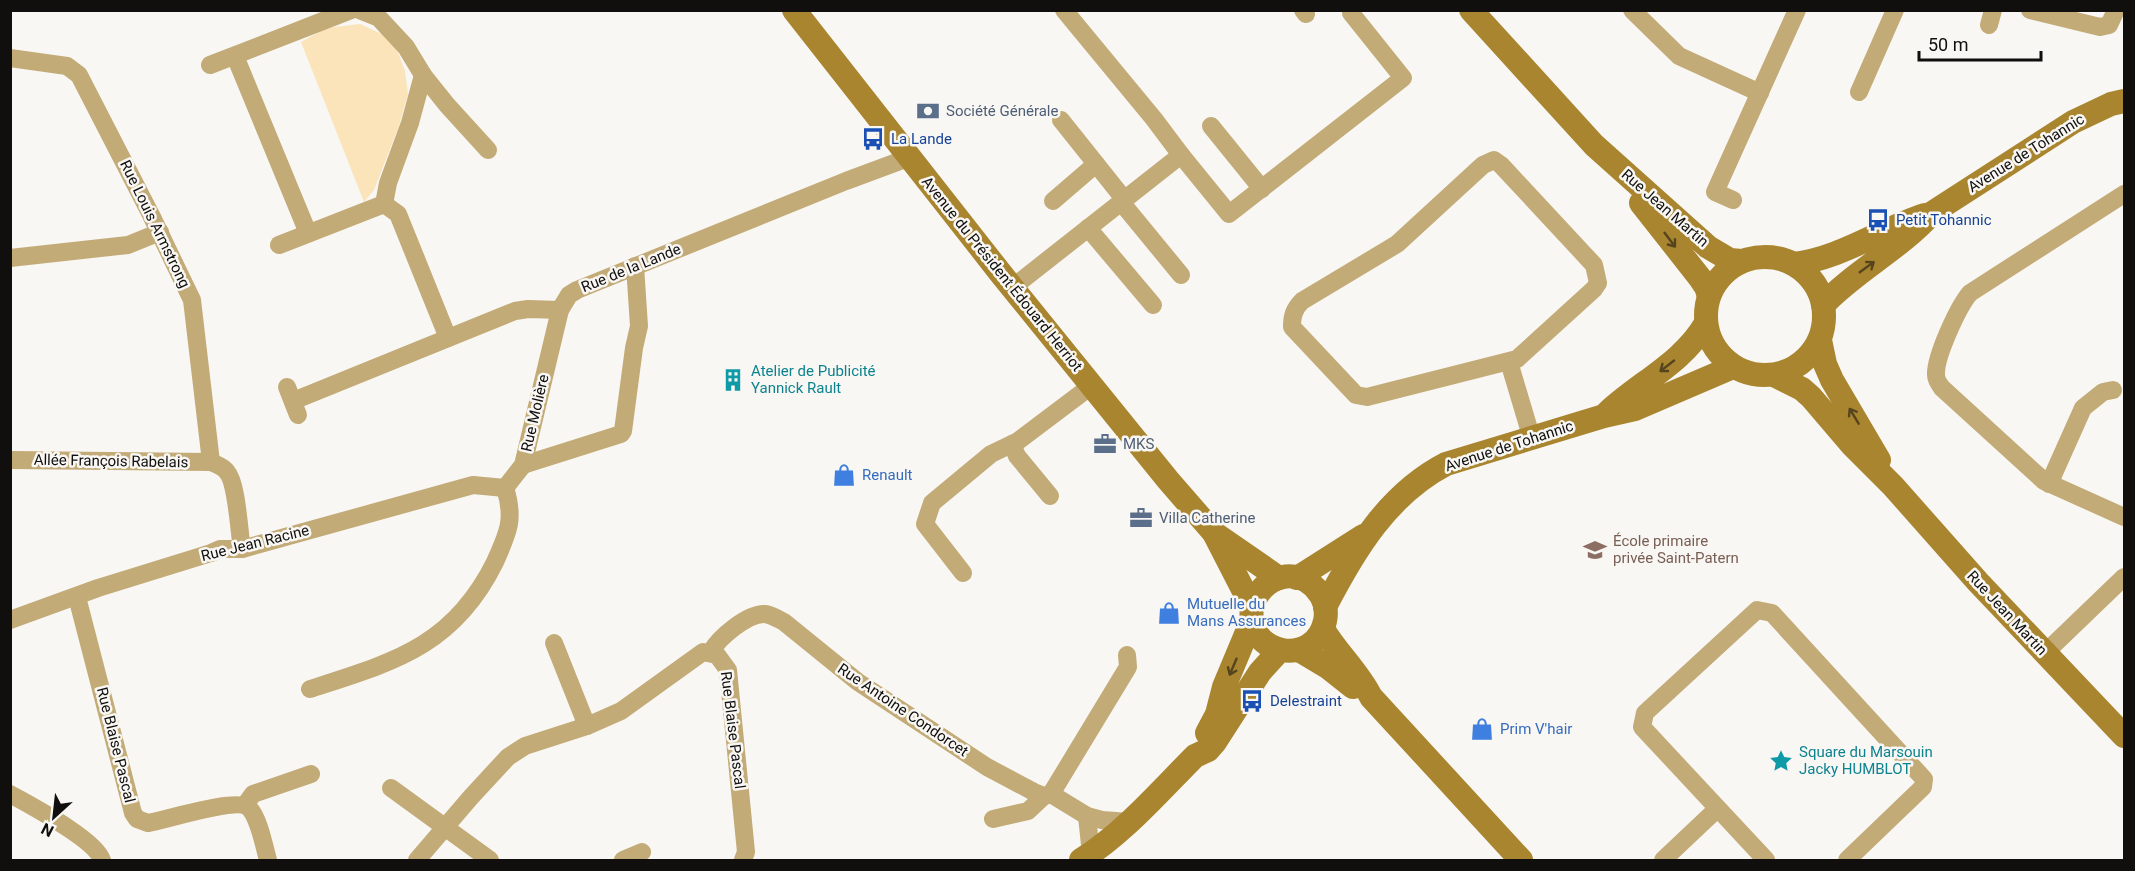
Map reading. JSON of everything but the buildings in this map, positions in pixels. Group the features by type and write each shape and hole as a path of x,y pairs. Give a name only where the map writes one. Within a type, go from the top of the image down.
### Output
{"main road":[{"name":"Avenue du Président Édouard Herriot","path":"794,10 908,158 1168,480 1215,532 1288,578"},
{"name":"Rue Jean Martin","path":"1474,15 1594,145 1700,278 1709,296"},
{"name":"Avenue de Tohannic","path":"1793,264 1834,254 1892,227 1932,213 2073,122 2111,104 2124,101"},
{"name":"Rue Jean Martin","path":"1594,145 1708,247 1730,260 1742,261"},
{"name":"Avenue de Tohannic","path":"1823,305 1850,280 1916,231 1932,213"},
{"path":"1768,257 1793,264 1813,281 1819,292 1825,317 1820,340 1812,353 1788,371 1760,376 1733,367 1714,348 1706,323 1709,296 1722,275 1742,261 1768,257"},
{"name":"Avenue de Tohannic","path":"1604,416 1624,397 1680,356 1692,344 1706,323"},
{"name":"Rue Jean Martin","path":"1820,340 1823,358 1832,380 1893,486"},
{"name":"Avenue de Tohannic","path":"1324,618 1343,572 1368,533 1390,507 1430,472 1446,464 1604,416 1635,409 1695,381 1733,367"},
{"name":"Rue Jean Martin","path":"1774,375 1802,389 1811,398 2044,653 2124,736"},
{"name":"Avenue du Président Édouard Herriot","path":"1215,532 1252,614"},
{"name":"Avenue de Tohannic","path":"1288,578 1368,533"},
{"path":"1196,756 1217,714 1224,687 1252,614 1254,599 1264,586 1288,578 1315,588 1322,597 1324,618 1341,657 1361,678 1371,697 1521,861"},
{"path":"1252,614 1255,630 1270,646 1289,650 1329,668 1354,689 1371,697"},
{"path":"1087,857 1129,822 1196,756 1208,750 1260,672 1289,650 1309,645 1317,638 1324,618"}],"street":[{"path":"210,65 351,10"},
{"path":"359,10 379,18 406,47 423,75 488,150"},
{"path":"1064,10 1229,214 1403,78 1351,13"},
{"path":"1632,10 1679,56 1760,93"},
{"path":"1733,200 1715,192 1797,10"},
{"path":"1859,92 1895,10"},
{"path":"2030,10 2100,27 2109,25 2116,10"},
{"path":"235,56 308,232"},
{"name":"Rue Louis Armstrong","path":"10,58 66,66 79,75 160,232 192,300 211,462"},
{"path":"384,204 388,183 410,123 423,75"},
{"path":"1061,120 1180,275"},
{"path":"1211,126 1262,189"},
{"path":"1012,288 1181,155"},
{"name":"Rue de la Lande","path":"560,310 569,295 577,290 908,158"},
{"path":"1494,160 1594,265 1598,283 1517,359 1509,362 1360,397 1292,327 1292,317 1296,307 1302,301 1397,244 1483,165 1494,160"},
{"path":"1053,201 1096,164"},
{"path":"2124,194 1970,293 1961,307 1937,363 1936,377 1942,388 2049,484 2124,517"},
{"path":"279,244 384,204"},
{"path":"384,204 398,214 448,338"},
{"path":"1088,228 1153,305"},
{"path":"10,258 128,245 160,232"},
{"path":"523,465 621,434 623,431 639,326 635,266"},
{"path":"293,401 515,311 560,310"},
{"name":"Rue Molière","path":"505,488 523,465 560,310"},
{"path":"1509,362 1532,439"},
{"path":"963,573 925,524 932,503 991,454 1012,444 1091,386"},
{"path":"2049,484 2083,408 2103,392 2113,390"},
{"path":"1012,444 1017,456 1050,496"},
{"name":"Allée François Rabelais","path":"10,460 211,462"},
{"path":"211,462 222,466 230,474 242,549"},
{"name":"Rue Jean Racine","path":"10,620 98,588 220,549 242,549 473,485 505,488"},
{"path":"310,689 402,657 433,638 464,610 489,573 507,533 511,508 505,488"},
{"path":"2044,653 2124,577"},
{"name":"Rue Blaise Pascal","path":"77,597 133,813 137,819 148,823 226,805 245,805"},
{"path":"1766,861 1642,727 1645,713 1756,610 1772,613 1924,779 1923,787 1847,861"},
{"name":"Rue Antoine Condorcet","path":"711,652 716,642 755,615 774,616 858,682 987,767 1087,816 1129,822"},
{"path":"554,643 587,726"},
{"name":"Rue Blaise Pascal","path":"417,861 508,757 525,747 587,726 621,711 643,697 695,656 704,652 711,652 724,662 728,669 746,858"},
{"path":"993,819 1028,811 1048,795 1128,667 1127,655"},
{"path":"268,861 256,818 251,809 245,805 253,794 311,774"},
{"path":"392,788 490,861"},
{"path":"10,794 77,834 98,853 102,861"},
{"path":"1663,861 1717,809"},
{"path":"1087,816 1090,845 1087,857"},
{"path":"623,861 642,852"}],"shaded area":[{"path":"360,24 384,35 397,50 405,71 408,94 399,126 374,190 364,202 301,42 326,28"}],"place":[{"name":"Société Générale","path":"928,111"},
{"name":"La Lande","path":"873,139"},
{"name":"Petit Tohannic","path":"1878,220"},
{"name":"Atelier de Publicité Yannick Rault","path":"733,380"},
{"name":"MKS","path":"1105,444"},
{"name":"Renault","path":"844,475"},
{"name":"Villa Catherine","path":"1141,518"},
{"name":"École primaire privée Saint-Patern","path":"1595,550"},
{"name":"Mutuelle du Mans Assurances","path":"1169,613"},
{"name":"Delestraint","path":"1252,701"},
{"name":"Prim V'hair","path":"1482,729"},
{"name":"Square du Marsouin Jacky HUMBLOT","path":"1781,761"}]}
